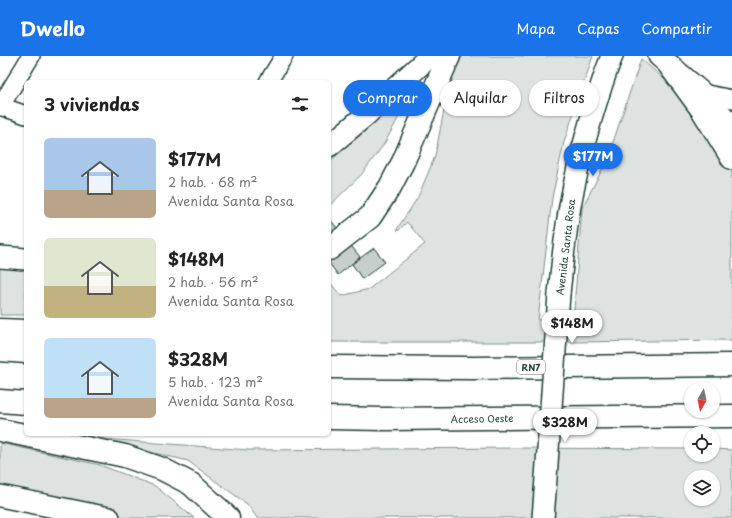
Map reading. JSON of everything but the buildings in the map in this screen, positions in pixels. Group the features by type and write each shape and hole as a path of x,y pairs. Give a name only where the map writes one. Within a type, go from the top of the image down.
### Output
{"highway":[{"path":"331,247 370,217 390,187 403,162 449,56"},
{"path":"665,61 703,111 732,158"},
{"path":"0,330 24,331"},
{"path":"0,350 24,352"},
{"name":"RN7","path":"331,367 473,368 732,364"},
{"path":"0,401 24,403"},
{"name":"Acceso Oeste","path":"331,418 384,419 732,416"},
{"path":"0,430 24,435"},
{"path":"29,436 124,456 162,469 191,484 228,518"}],"street":[{"path":"24,114 0,106 31,56"},
{"path":"269,80 284,56"},
{"path":"331,144 366,115 430,56"},
{"name":"Avenida Santa Rosa","path":"544,518 559,294 565,236 575,179 589,125 612,56"},
{"path":"665,61 702,93 732,126"},
{"path":"702,93 732,99"},
{"path":"0,257 24,259"},
{"path":"0,496 109,518"}],"shaded area":[{"path":"463,56 593,56 585,80 529,80 529,116 573,116 564,142 552,198 538,320 573,321 582,208 607,160 641,59 663,78 689,104 732,172 732,340 573,342 331,342 331,284 341,296 369,289 425,244 407,222 398,231 397,229 418,197 435,156 443,116 521,116 521,80 452,80 455,67"},
{"path":"382,116 399,116 384,144 362,174 331,204 331,160"},
{"path":"0,267 24,269 24,315 0,315"},
{"path":"91,438 249,450 515,448 684,449 684,462 720,462 720,449 732,450 732,518 257,518 247,504 188,461"},
{"path":"0,443 100,465 155,486 194,518 126,518 0,488"}]}
